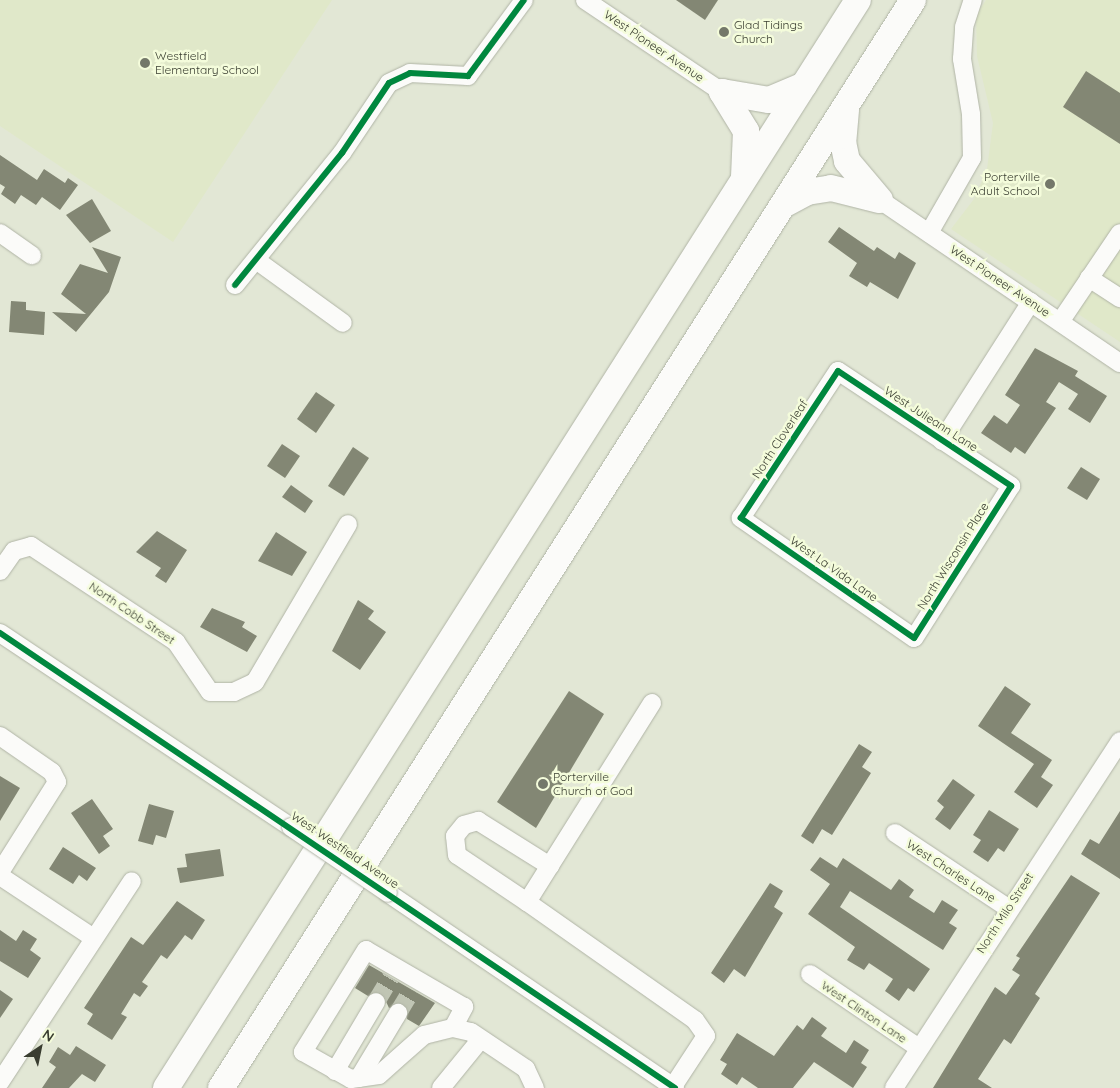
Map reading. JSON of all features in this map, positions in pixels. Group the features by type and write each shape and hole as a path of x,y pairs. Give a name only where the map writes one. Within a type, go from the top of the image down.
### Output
{"highway":[{"path":"166,1088 858,0"},
{"path":"220,1088 913,0"},
{"path":"722,92 769,100 804,85"},
{"path":"722,92 746,131 748,160 742,183"},
{"path":"846,106 843,142 847,161 880,200"},
{"path":"783,205 807,192 825,188 880,200"}],"street":[{"path":"235,284 342,153 389,83 410,73 468,76 524,0"},
{"name":"West Pioneer Avenue","path":"585,0 722,92"},
{"path":"929,233 972,158 971,114 962,59 964,27 973,0"},
{"name":"West Pioneer Avenue","path":"880,200 1120,363"},
{"path":"0,233 32,254"},
{"path":"1060,322 1089,278 1118,240"},
{"path":"256,260 343,323"},
{"path":"1089,278 1120,298"},
{"path":"942,441 1032,302"},
{"name":"West Julieann Lane","path":"838,371 1011,486"},
{"name":"North Cloverleaf","path":"741,518 838,371"},
{"name":"North Wisconsin Place","path":"914,638 1011,486"},
{"name":"West La Vida Lane","path":"741,518 914,638"},
{"name":"North Cobb Street","path":"0,571 14,551 31,546 176,642 210,692 234,692 255,682 348,524"},
{"name":"West Westfield Avenue","path":"0,633 291,827 674,1088"},
{"path":"526,902 652,703"},
{"path":"0,736 52,772 57,782 0,872"},
{"name":"North Milo Street","path":"894,1088 1008,908 1120,741"},
{"path":"550,866 478,821 464,825 455,836 456,855 695,1020 706,1036 674,1088"},
{"name":"West Charles Lane","path":"894,833 1008,908"},
{"path":"0,876 92,937"},
{"path":"0,1082 92,937 132,881"},
{"path":"453,1028 464,1008 415,985 394,972 366,950 303,1052 335,1071 359,1078 379,1075 424,1035 453,1028 481,1039 526,1070 535,1088"},
{"name":"West Clinton Lane","path":"810,974 919,1048"},
{"path":"335,1071 376,1002"},
{"path":"359,1078 398,1013"},
{"path":"442,1088 481,1039"}],"shaded area":[{"name":"Westfield Elementary School","path":"0,0 332,0 173,242 0,126"},
{"name":"Porterville Adult School","path":"986,0 1120,0 1120,342 951,229 974,199 987,169 993,123 977,56 976,16"}],"building":[{"path":"676,0 718,0 705,20"},
{"path":"1086,71 1120,93 1120,144 1063,107"},
{"path":"0,155 37,180 44,169 65,183 68,178 78,185 60,210 42,197 36,205 21,195 15,204 1,194 5,187 0,184"},
{"path":"92,199 111,231 90,243 66,215"},
{"path":"839,227 874,251 877,247 895,259 899,252 916,263 898,299 870,282 867,287 849,276 857,263 828,242"},
{"path":"92,247 121,257 109,292 76,332 52,312 86,314 61,294 80,264 108,273"},
{"path":"11,301 26,302 26,310 45,312 44,335 9,332"},
{"path":"1035,348 1078,371 1075,376 1107,396 1090,423 1068,409 1078,394 1059,382 1046,402 1056,408 1025,454 1015,447 1011,453 981,433 994,415 1007,424 1020,405 1005,395"},
{"path":"316,392 335,405 316,433 297,419"},
{"path":"282,444 300,456 285,478 267,466"},
{"path":"353,447 369,458 344,496 328,486"},
{"path":"1081,467 1100,479 1087,500 1067,488"},
{"path":"291,485 313,501 305,513 282,497"},
{"path":"157,531 187,550 166,583 155,576 161,568 136,552"},
{"path":"276,532 307,552 292,576 258,561"},
{"path":"358,600 374,611 368,619 386,632 360,670 332,651"},
{"path":"212,608 245,622 242,627 257,636 247,652 200,627"},
{"path":"1005,686 1031,704 1011,733 1052,760 1041,777 1053,785 1037,808 1014,792 1034,764 978,726"},
{"path":"569,691 604,714 536,828 497,802"},
{"path":"859,744 872,752 862,767 871,773 832,835 822,829 813,844 801,836"},
{"path":"0,776 20,788 0,821"},
{"path":"953,779 975,795 950,830 935,819 944,807 937,801"},
{"path":"92,799 113,829 103,836 110,846 99,854 71,813"},
{"path":"149,804 174,811 166,838 156,835 153,845 138,841"},
{"path":"989,810 1019,829 1004,852 998,848 988,862 973,852 981,840 973,835"},
{"path":"1120,811 1120,879 1081,854 1090,839 1099,844"},
{"path":"63,847 96,868 87,881 79,875 73,884 49,869"},
{"path":"220,849 224,876 180,883 177,868 187,867 185,854"},
{"path":"820,857 837,868 843,858 891,890 899,879 914,890 909,897 934,913 942,900 958,910 949,923 957,928 943,950 850,891 840,907 930,969 914,992 908,988 899,1001 885,991 893,979 869,963 864,970 847,960 855,947 808,914 830,884 810,870"},
{"path":"1071,875 1100,893 1035,994 1040,998 1011,1044 1004,1039 978,1079 992,1088 933,1088 995,987 1006,995 1020,975 1012,970 1020,958 1016,956"},
{"path":"770,883 783,891 774,907 783,913 745,977 734,969 724,983 711,973"},
{"path":"177,901 205,920 192,940 185,935 167,959 161,955 142,982 148,986 140,997 134,993 121,1014 127,1017 112,1040 87,1024 93,1014 84,1008 131,937 143,945"},
{"path":"0,930 16,941 23,930 37,939 30,950 41,958 28,978 0,961"},
{"path":"369,965 435,1003 419,1026 407,1019 404,1004 389,1008 382,993 368,996 355,988"},
{"path":"0,990 13,999 0,1018"},
{"path":"812,1017 827,1028 821,1036 846,1053 854,1040 869,1050 861,1063 867,1067 853,1088 814,1062 793,1088 758,1088 742,1077 737,1085 721,1074 727,1064 720,1060 737,1033 774,1056 797,1025 803,1030"},
{"path":"76,1046 106,1065 95,1082 82,1074 69,1088 42,1088 56,1067 49,1062 58,1047 70,1055"}],"tunnel":[{"path":"376,1002 391,977"},
{"path":"398,1013 412,990"}],"cycle path":[{"path":"235,285 342,153 389,83 410,73 468,76 524,0"},
{"path":"838,371 1011,486 914,638 741,518 838,371"},
{"path":"0,633 675,1088"}],"place":[{"name":"Glad Tidings Church","path":"724,32"},
{"name":"Westfield Elementary School","path":"145,63"},
{"name":"Porterville Adult School","path":"1050,184"},
{"name":"Porterville Church of God","path":"543,784"}]}
